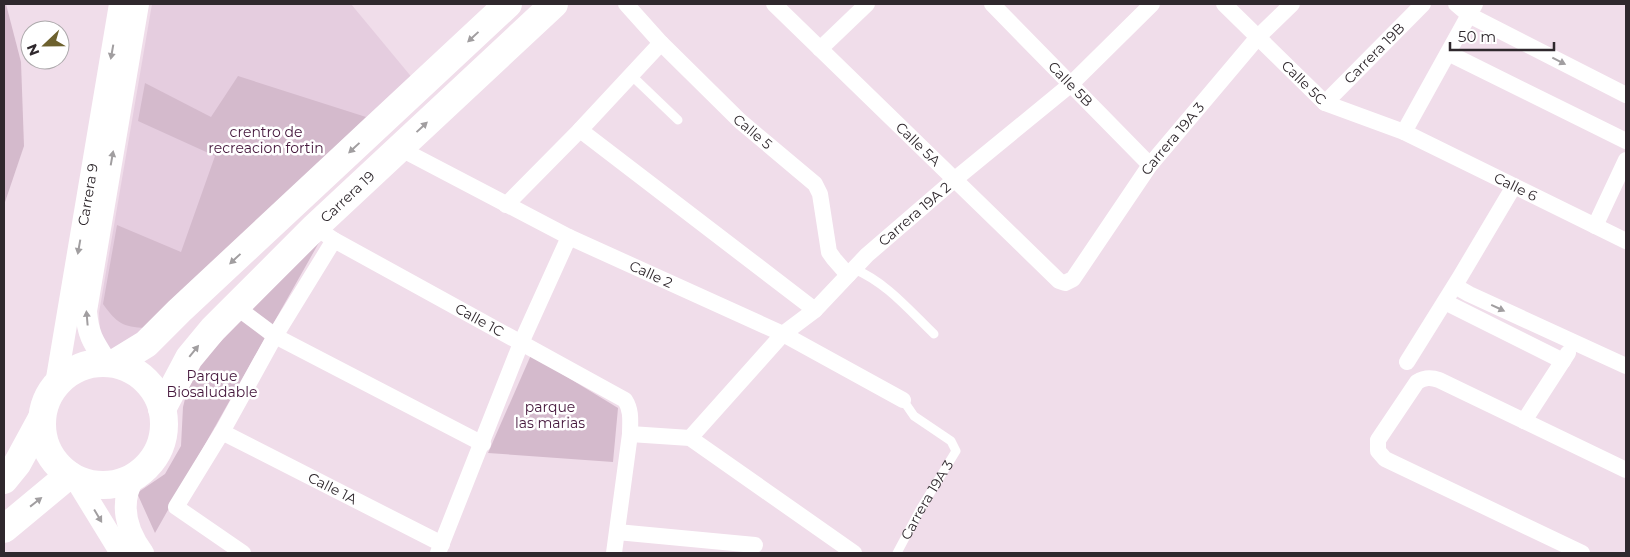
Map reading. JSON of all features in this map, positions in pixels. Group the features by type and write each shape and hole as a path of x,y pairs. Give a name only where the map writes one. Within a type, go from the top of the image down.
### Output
{"highway":[{"path":"111,363 146,344 508,4"},
{"name":"Carrera 19","path":"162,409 188,358 235,306 324,233 400,148 554,4"},
{"path":"111,363 125,366 142,376 155,391 162,409 164,429 159,448 149,464 134,477 111,485 86,483 72,476 55,462 43,437 42,418 46,400 56,384 68,373 82,365 111,363"},
{"path":"4,480 16,464 42,418"},
{"path":"4,529 72,476"}],"main road":[{"name":"Carrera 9","path":"56,384 120,4"},
{"name":"Carrera 9","path":"111,363 94,343 89,333 86,311 138,4"},
{"path":"72,476 120,553"},
{"path":"134,477 128,487 126,514 134,538 143,553"}],"street":[{"name":"Calle 5","path":"626,4 740,121 815,184 820,194 829,252 851,272"},
{"name":"Calle 5A","path":"774,4 1059,281 1065,283"},
{"path":"820,49 867,4"},
{"name":"Calle 5B","path":"992,4 1150,165"},
{"name":"Carrera 19A 2","path":"690,438 783,334 815,310 867,255 954,180 1070,85 1152,4"},
{"name":"Calle 5C","path":"1224,4 1325,103 1404,132"},
{"name":"Carrera 19A 3","path":"1065,283 1073,278 1150,165 1258,37 1292,4"},
{"name":"Carrera 19B","path":"1325,103 1423,4"},
{"path":"1456,4 1472,10 1626,96"},
{"path":"1404,132 1472,10"},
{"path":"506,205 662,43"},
{"path":"1448,53 1626,141"},
{"path":"580,130 815,310"},
{"name":"Calle 6","path":"1404,132 1626,241"},
{"name":"Calle 2","path":"400,148 568,237 783,334 903,400"},
{"path":"1596,226 1626,160"},
{"path":"1407,362 1455,286 1514,186"},
{"path":"243,553 176,506 222,432 275,336 324,233"},
{"name":"Calle 1C","path":"324,233 625,400 631,415 630,434"},
{"path":"440,548 521,343 568,237"},
{"path":"1455,286 1626,366"},
{"path":"1445,302 1563,361"},
{"path":"235,306 275,336 482,444"},
{"path":"1524,421 1575,342"},
{"path":"1582,553 1385,459 1378,451 1378,440 1417,382 1426,378 1440,380 1626,470"},
{"name":"Calle 1A","path":"222,432 440,548"},
{"path":"614,553 630,434 690,438 854,553"},
{"path":"617,532 755,545"}],"lane":[{"path":"631,75 678,120"},
{"path":"851,272 866,274 880,283 934,334"},
{"name":"Carrera 19A 3","path":"900,552 921,508 956,451 951,441 914,416 903,400"}],"shaded area":[{"path":"152,4 351,4 414,80 141,338 112,355 100,331 99,313"}],"green space":[{"path":"4,4 6,4 20,58 24,146 4,205"},
{"name":"crentro de recreacion fortin","path":"238,76 366,117 146,328 121,323 112,316 103,304 117,225 181,252 215,156 138,121 145,83 211,117"},
{"name":"Parque Biosaludable","path":"321,239 155,533 137,493 165,474 181,446 183,407 192,371"},
{"name":"parque las marias","path":"531,355 618,408 613,462 488,453"}]}
